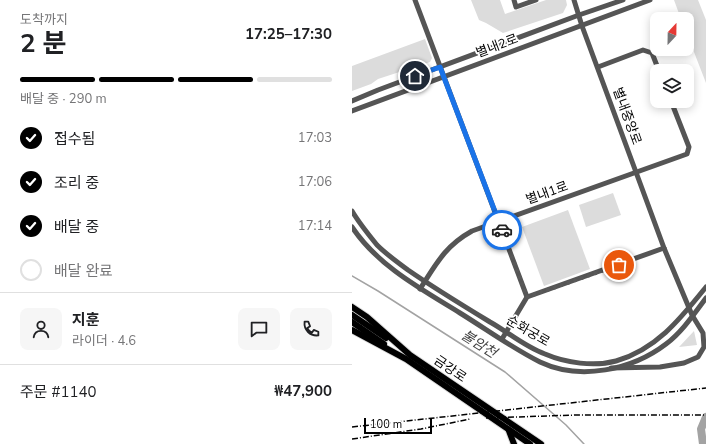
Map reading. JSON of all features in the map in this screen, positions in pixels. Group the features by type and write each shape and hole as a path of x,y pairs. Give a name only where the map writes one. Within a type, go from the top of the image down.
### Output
{"main road":[{"name":"금강로","path":"352,307 367,317 408,357 530,444"},
{"path":"352,315 408,357"},
{"path":"352,322 408,357"},
{"name":"금강로","path":"352,330 408,357 541,444"},
{"path":"508,429 514,444"}],"street":[{"path":"415,0 527,297"},
{"path":"514,0 516,7 536,0"},
{"name":"별내중앙로","path":"574,0 582,26 664,248 692,315 703,333 704,347 698,357 684,363 660,367 611,368"},
{"name":"별내2로","path":"352,100 623,0"},
{"name":"별내2로","path":"352,111 650,0"},
{"path":"598,67 643,50 652,53 656,64"},
{"path":"352,97 378,90"},
{"path":"352,114 373,102"},
{"path":"636,172 687,154 689,147 674,108"},
{"name":"별내1로","path":"420,289 438,261 452,244 472,231 636,172"},
{"name":"순화궁로","path":"352,211 378,246 425,282 544,354 573,362 603,363 616,361 631,356 674,326 706,287"},
{"name":"순화궁로","path":"352,227 372,251 387,265 420,289 541,362 571,371 587,372 611,368 634,362 651,354 667,343 680,331 706,298"},
{"path":"502,339 527,297 664,248"}],"shaded area":[{"path":"471,0 500,0 505,14 546,0 566,0 567,5 563,13 503,33 479,20"},
{"path":"674,0 698,0 706,20 706,83 694,52 694,12 678,12"},
{"path":"425,39 432,58 430,62 378,79 371,84 352,91 352,66"},
{"path":"613,193 621,215 586,227 579,205"},
{"path":"568,210 590,269 544,286 522,227"},
{"path":"694,331 697,345 679,347"}],"waterway":[{"name":"불암천","path":"352,276 505,372 566,425 584,444"},
{"path":"703,444 701,429 706,417"}],"railway":[{"path":"352,427 706,388"},
{"path":"486,418 576,415 706,415"},
{"path":"352,439 421,429 470,419"}],"way so far":[{"path":"502,230 527,297 619,265"}],"route":[{"path":"415,76 440,67 502,230"}]}
